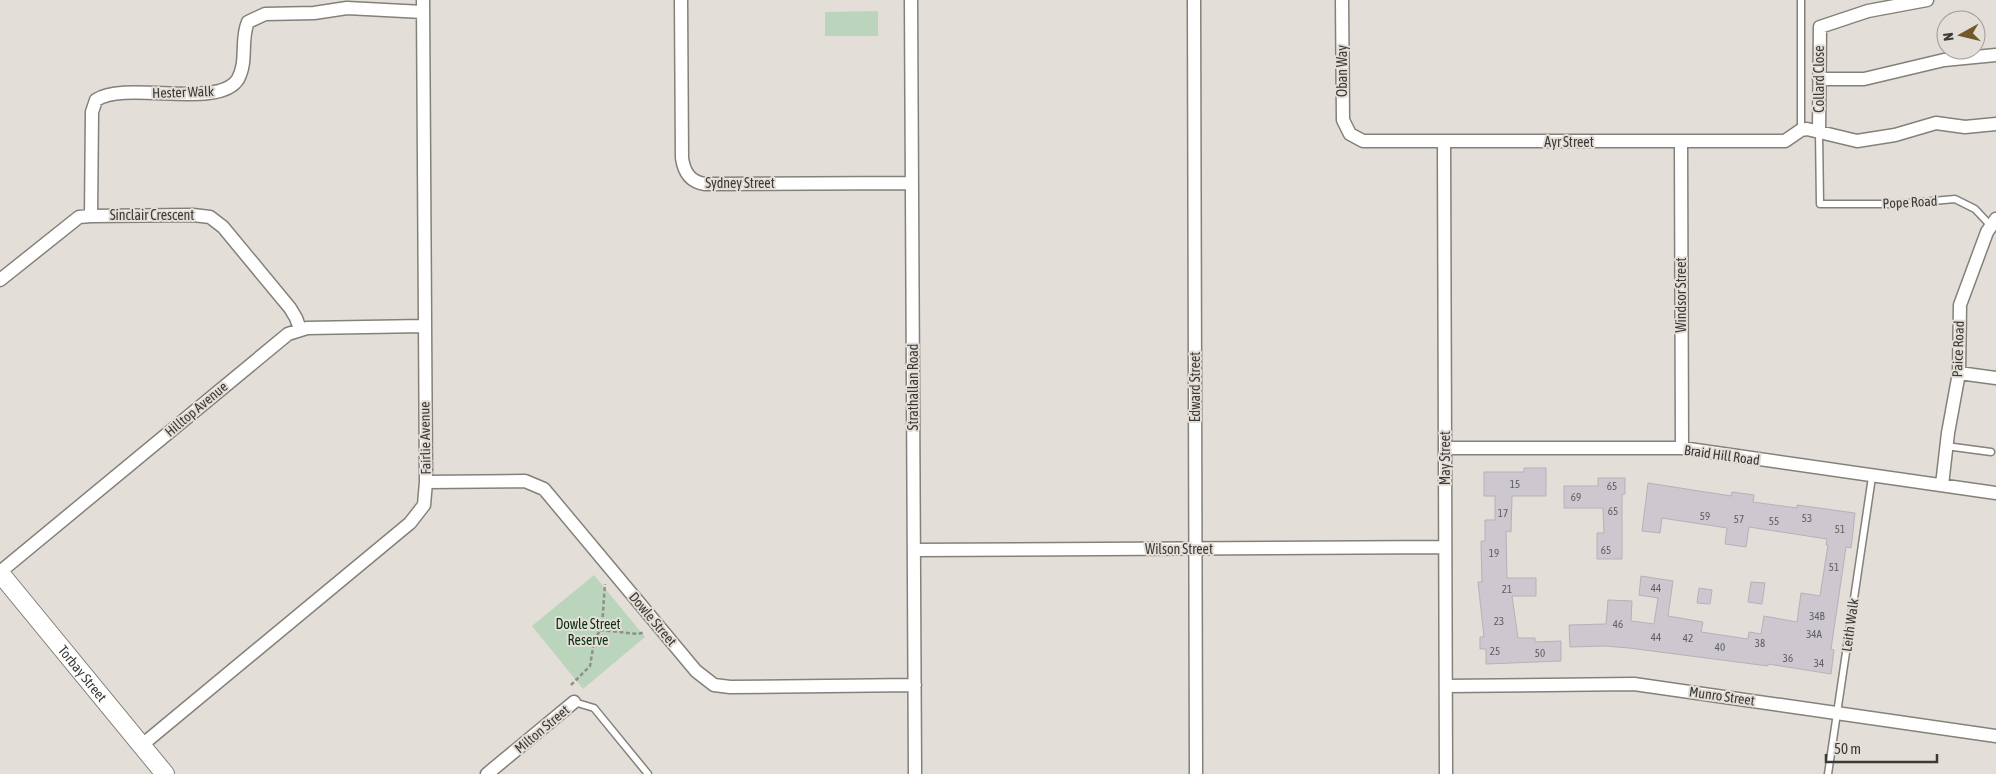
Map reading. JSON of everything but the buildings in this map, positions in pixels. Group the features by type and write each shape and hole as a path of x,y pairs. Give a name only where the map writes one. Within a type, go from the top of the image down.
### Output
{"street":[{"name":"Sydney Street","path":"681,0 682,158 686,172 693,180 705,184 912,183"},
{"name":"Strathallan Road","path":"911,0 915,774"},
{"name":"Edward Street","path":"1194,0 1196,774"},
{"name":"Oban Way","path":"1342,0 1342,114 1347,129 1355,137"},
{"name":"Collard Close","path":"1785,141 1801,130 1819,130 1819,28 1827,23 1868,11 1927,0"},
{"name":"Hester Walk","path":"92,216 92,112 96,100 101,97 117,94 212,92 229,87 235,83 241,73 248,22 266,14 423,6"},
{"name":"Fairlie Avenue","path":"142,745 410,523 424,505 426,482 423,6"},
{"path":"1819,79 1864,79 1944,60 1996,55"},
{"path":"1819,130 1837,137 1857,141 1895,135 1936,123 1960,127 1996,124"},
{"name":"Ayr Street","path":"1355,137 1372,142 1785,141"},
{"name":"May Street","path":"1444,142 1446,774"},
{"name":"Windsor Street","path":"1681,142 1682,448"},
{"name":"Sinclair Crescent","path":"0,280 69,223 79,218 92,216 192,215 210,218 223,227 290,308 300,329"},
{"name":"Paice Road","path":"1942,485 1946,446 1960,374 1960,305 1993,222"},
{"name":"Hilltop Avenue","path":"0,573 282,338 300,329 424,326"},
{"path":"1960,374 1996,378"},
{"name":"Braid Hill Road","path":"1446,448 1682,448 1872,477 1996,493"},
{"name":"Dowle Street","path":"426,482 525,481 544,489 696,671 714,685 730,687 915,685"},
{"name":"Wilson Street","path":"914,550 1445,547"},
{"name":"Torbay Street","path":"0,573 166,774"},
{"name":"Munro Street","path":"1446,686 1634,684 1996,736"},
{"name":"Milton Street","path":"486,774 574,702"}],"lane":[{"path":"1801,0 1801,130"},
{"name":"Collard Close","path":"1819,130 1820,204"},
{"name":"Pope Road","path":"1820,204 1900,204 1955,199 1975,209 1993,222"},
{"path":"1946,446 1991,452"},
{"name":"Leith Walk","path":"1828,774 1872,477"},
{"path":"574,702 594,708 648,774"}],"path":[{"path":"571,685 588,670 594,642 600,630 605,584"},
{"path":"600,630 638,634 645,632"}],"green space":[{"path":"878,11 878,36 825,36 825,12"},
{"name":"Dowle Street Reserve","path":"594,575 645,637 583,689 532,626"}]}
